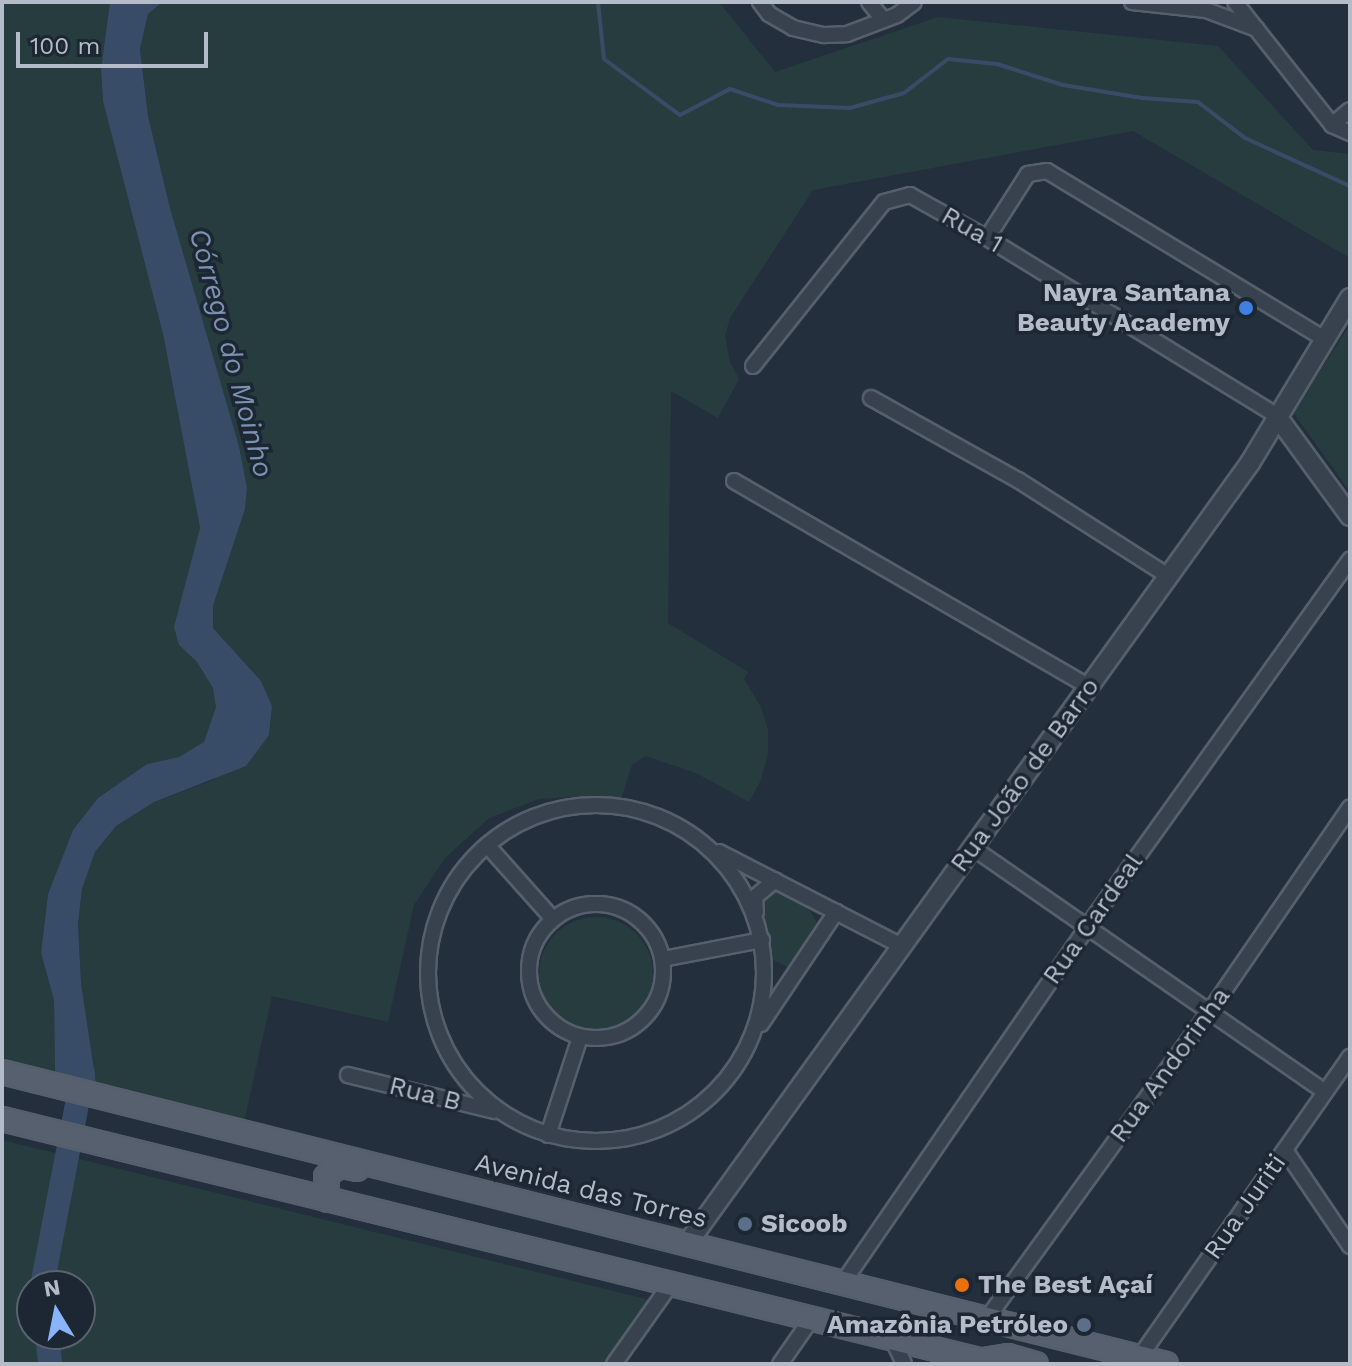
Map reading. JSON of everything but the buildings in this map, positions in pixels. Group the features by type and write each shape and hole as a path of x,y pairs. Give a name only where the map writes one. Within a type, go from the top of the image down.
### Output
{"main road":[{"name":"Avenida das Torres","path":"2,1072 986,1320 1136,1361 1166,1364"},
{"path":"2,1119 893,1340 989,1362 1008,1356 1036,1364"},
{"path":"328,1200 326,1177 343,1166 464,1197 503,1199"}],"street":[{"path":"760,2 769,14 793,28 824,35 847,34 897,15 914,2"},
{"path":"869,2 883,19"},
{"path":"1132,2 1211,4 1224,17 1257,29"},
{"path":"1224,17 1238,5 1332,125 1350,133"},
{"path":"1332,125 1350,110"},
{"path":"987,238 1028,174 1047,171 1324,339"},
{"name":"Rua 1","path":"753,366 884,202 910,195 987,238 1276,415"},
{"name":"Rua João de Barro","path":"687,1244 1250,463 1276,415 1350,298"},
{"path":"871,398 1018,480 1168,576"},
{"path":"1276,415 1350,516"},
{"path":"734,481 1089,687"},
{"name":"Rua Cardeal","path":"842,1284 1087,927 1350,559"},
{"name":"Rua B","path":"348,1075 502,1113 548,1135 609,1141 669,1125 719,1089 738,1065 753,1037 764,999 765,960 756,917 728,867 708,847 663,819 612,806 558,809 509,829 465,867 448,893 436,921 427,982 432,1013 457,1069 477,1093 502,1113"},
{"name":"Rua Andorinha","path":"986,1320 1210,1011 1350,807"},
{"path":"487,845 553,919"},
{"path":"708,847 902,946"},
{"path":"973,848 1325,1092"},
{"path":"756,917 755,897 775,880"},
{"path":"585,904 606,904 626,911 644,923 656,940 663,959 663,982 656,1003 642,1021 624,1033 602,1038 580,1037 561,1029 545,1016 534,999 528,979 529,959 536,940 553,919 585,904"},
{"path":"753,1037 836,912"},
{"path":"663,959 762,940"},
{"path":"765,960 768,968 793,975"},
{"path":"548,1135 580,1037"},
{"name":"Rua Juriti","path":"1136,1361 1350,1057"},
{"path":"1285,1150 1350,1246"},
{"path":"614,1364 670,1285"},
{"path":"780,1364 812,1318"},
{"path":"893,1340 904,1364"}],"green space":[{"path":"2,2 110,2 101,69 103,101 163,334 200,528 179,645 197,662 214,688 216,707 205,742 179,757 147,764 98,798 73,830 48,894 41,953 54,1000 55,1072 2,1058"},
{"path":"719,2 775,72 938,17 1218,46 1313,150 1350,154 1350,258 1133,131 813,190 730,318 725,336 730,362 739,379 718,418 671,391 668,623 748,672 744,679 761,707 768,730 768,753 761,780 749,802 696,773 645,756 632,765 621,799 586,796 539,799 489,818 445,858 414,905 388,1022 272,996 244,1122 96,1083 81,983 78,924 82,889 95,852 116,826 154,802 213,780 269,735 272,706 261,681 213,628 213,606 245,509 247,488 239,446 170,208 148,116 140,49 148,14 160,4"},
{"path":"1350,325 1350,492 1293,412"},
{"path":"771,891 781,892 808,908 817,923 793,965 788,967 771,959 759,911 760,900"},
{"path":"596,917 618,921 636,934 649,952 653,974 649,996 636,1014 618,1027 596,1031 574,1027 556,1014 543,996 539,974 543,952 556,934 574,921"},
{"path":"2,1140 650,1300 603,1364 2,1364"}],"water":[{"path":"110,2 169,2 160,4 148,14 140,49 148,116 170,208 239,446 247,488 245,509 213,606 213,628 261,681 272,706 269,735 246,766 154,802 116,826 95,852 82,889 78,924 81,983 96,1083 55,1072 54,1000 41,953 48,894 73,830 98,798 147,764 179,757 204,742 216,707 213,688 197,662 179,645 174,627 200,528 163,334 103,101 101,69"}],"waterway":[{"path":"598,2 604,59 680,115 730,89 778,105 850,108 904,93 948,59 997,64 1063,85 1142,98 1198,102 1245,138 1350,186"},
{"name":"Córrego do Moinho","path":"45,1270 83,1073"},
{"name":"Córrego do Moinho","path":"49,1350 50,1364"}],"place":[{"name":"Nayra Santana Beauty Academy","path":"1246,308"},
{"name":"Sicoob","path":"745,1224"},
{"name":"The Best Açaí","path":"962,1285"},
{"name":"Amazônia Petróleo","path":"1084,1325"}]}
